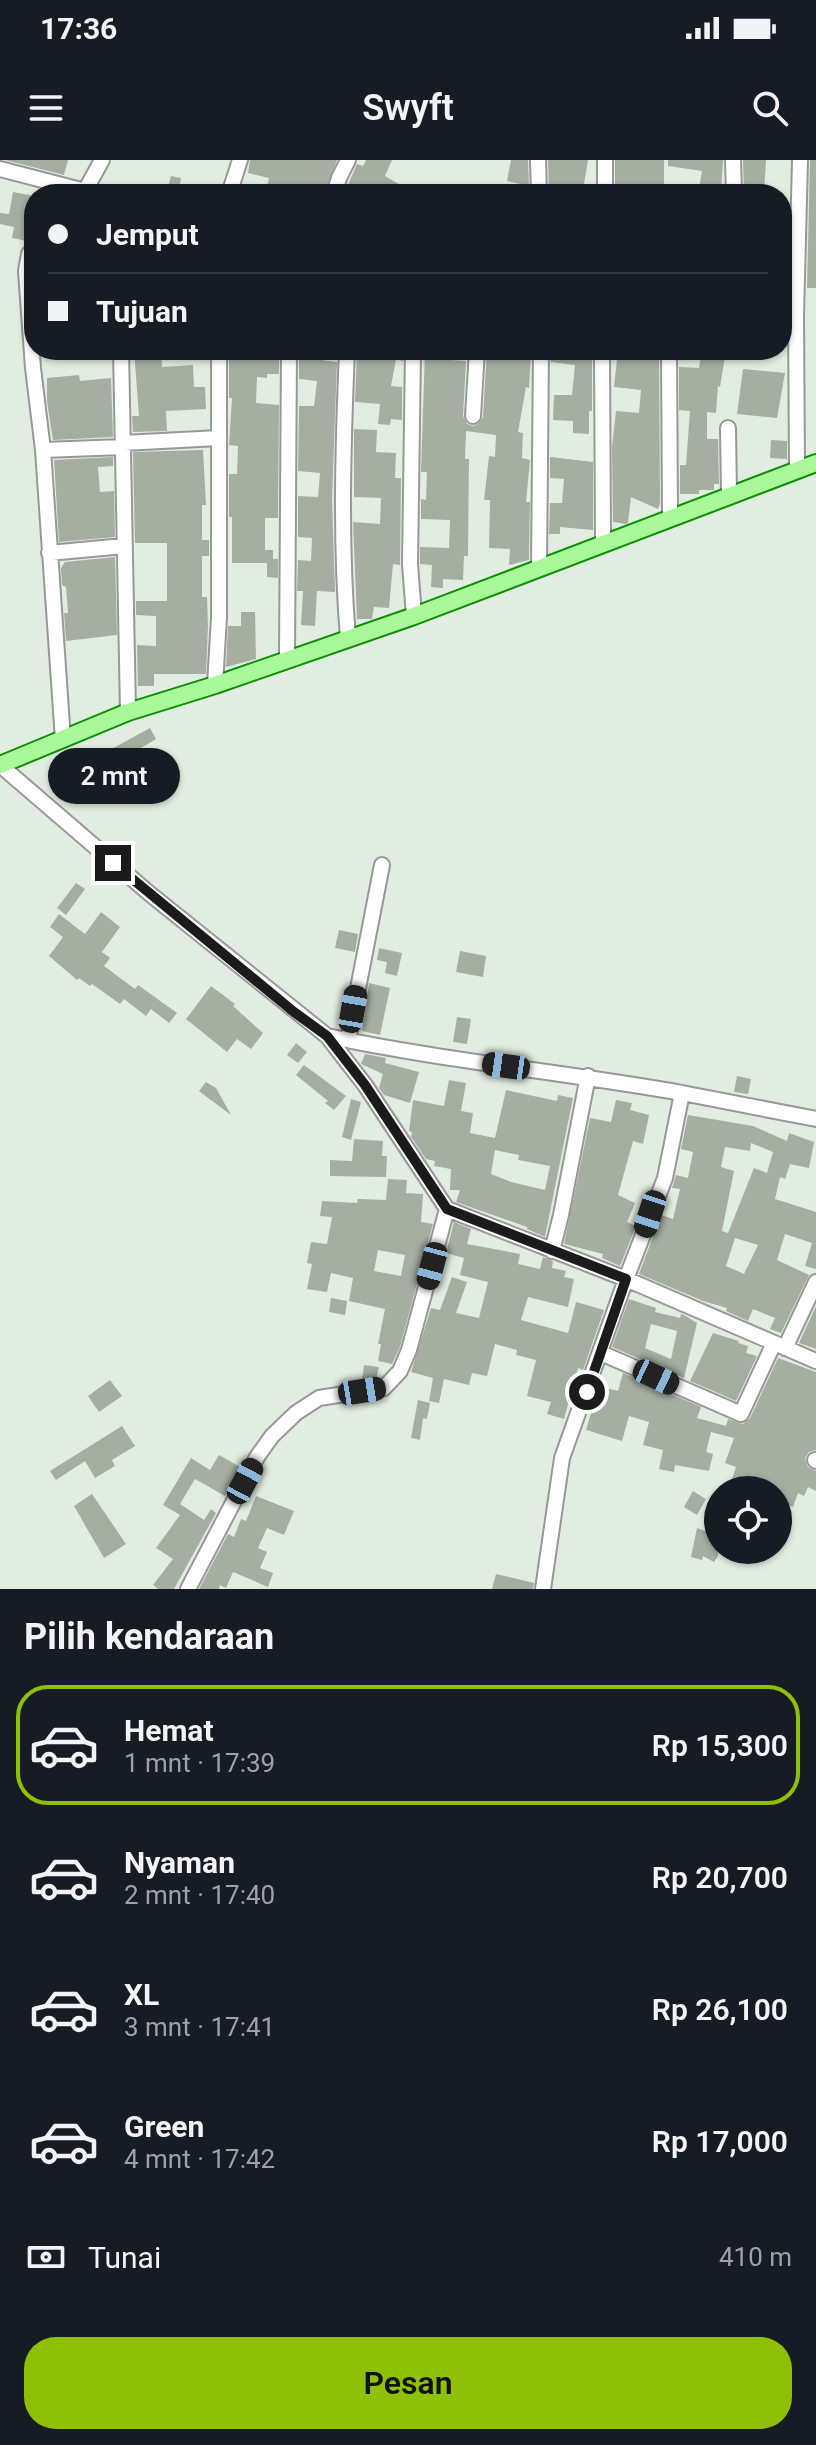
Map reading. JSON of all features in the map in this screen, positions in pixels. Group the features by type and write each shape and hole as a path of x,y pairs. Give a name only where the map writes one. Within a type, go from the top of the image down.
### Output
{"main road":[{"path":"0,765 128,712 414,616 816,463"}],"street":[{"path":"91,184 102,160"},
{"path":"232,184 240,160"},
{"path":"338,184 348,160"},
{"path":"538,160 539,184"},
{"path":"605,160 605,184"},
{"path":"733,160 734,184"},
{"path":"792,273 800,160"},
{"path":"0,169 54,184"},
{"path":"32,360 43,450 63,740"},
{"path":"121,360 128,712"},
{"path":"215,685 219,617 219,360"},
{"path":"287,658 289,360"},
{"path":"347,360 342,481 348,638"},
{"path":"413,360 410,564 414,616"},
{"path":"473,416 476,360"},
{"path":"539,568 541,360"},
{"path":"602,360 603,543"},
{"path":"669,360 670,518"},
{"path":"791,360 797,469"},
{"path":"728,428 729,495"},
{"path":"43,450 219,438"},
{"path":"49,553 124,546"},
{"path":"0,765 159,902 327,1036 365,1085 447,1209 626,1279 816,1361"},
{"path":"348,1040 382,865"},
{"path":"327,1036 397,1051 588,1076 816,1119"},
{"path":"552,1251 588,1076"},
{"path":"543,1589 562,1458 665,1178 682,1093"},
{"path":"188,1589 257,1457 272,1436 296,1413 319,1398 384,1388 400,1371 409,1350 447,1209"},
{"path":"601,1353 741,1414 816,1282"}],"building":[{"path":"5,160 68,160 64,175"},
{"path":"250,160 337,160 328,184 268,184 269,178 248,173"},
{"path":"366,160 392,160 385,176 399,184 348,184 357,164 363,166"},
{"path":"511,160 528,160 529,184 507,181"},
{"path":"548,160 588,160 584,184 549,184"},
{"path":"615,160 664,160 664,184 615,184"},
{"path":"668,160 723,160 722,184 700,184 702,171 668,166"},
{"path":"743,160 766,160 765,184 744,184"},
{"path":"810,160 816,160 816,288 807,288"},
{"path":"171,176 181,178 180,184 169,184"},
{"path":"13,192 24,194 24,240 12,238 14,227 0,224 0,213 9,214"},
{"path":"135,360 162,360 162,367 193,365 194,387 205,387 206,409 166,411 167,431 133,432 132,416 139,416"},
{"path":"229,360 279,360 279,374 257,377 256,403 279,405 278,518 265,518 265,550 273,550 273,559 278,559 278,578 267,577 267,563 232,563 229,474 237,474 238,446 229,445 232,398 229,398"},
{"path":"299,360 337,362 332,499 335,592 317,591 315,626 301,625 303,591 297,591 298,560 311,561 312,538 298,537 298,496 318,497 320,473 298,471 299,406 314,406 317,381 299,379"},
{"path":"357,360 396,360 391,386 402,387 402,420 391,419 390,425 378,424 380,404 355,402"},
{"path":"425,360 466,361 463,416 467,424 473,426 483,417 486,360 530,360 529,388 526,387 518,432 523,433 522,458 530,460 526,502 530,502 529,560 509,565 510,549 489,548 490,500 484,500 489,456 495,457 496,435 466,431 465,459 469,459 468,556 464,556 463,580 443,579 443,588 431,587 432,565 420,564 420,547 449,548 450,520 421,519 421,499 426,500 427,472 421,472"},
{"path":"592,360 589,434 573,433 573,421 553,420 554,395 572,395 575,365 551,362"},
{"path":"617,360 659,360 660,503 658,509 631,497 626,524 613,522 612,447 616,411 639,413 641,390 614,387"},
{"path":"700,360 724,360 716,413 707,412 707,439 718,439 719,484 714,484 714,490 699,490 699,494 680,494 680,465 686,465 690,411 679,410 679,367 699,368"},
{"path":"743,369 785,373 777,418 737,414"},
{"path":"79,375 80,381 111,378 113,437 53,440 47,378"},
{"path":"354,429 377,430 376,452 396,453 395,478 401,478 400,565 393,564 389,608 374,607 372,619 357,619 353,522 380,524 381,498 354,497"},
{"path":"771,440 787,441 787,459 770,458"},
{"path":"203,450 206,505 202,505 202,540 209,540 209,556 202,556 202,597 207,597 208,626 206,674 154,674 154,686 138,686 137,645 156,646 156,616 136,615 136,601 167,601 167,543 135,543 133,452"},
{"path":"113,457 113,466 98,467 100,492 114,491 115,537 59,542 54,460"},
{"path":"550,457 593,462 593,530 560,527 560,534 549,534 550,503 562,503 564,479 550,478"},
{"path":"115,557 117,635 66,641 64,613 68,613 61,568 65,562"},
{"path":"241,612 255,612 256,659 226,667 228,626 241,626"},
{"path":"150,728 156,739 84,782 77,768"},
{"path":"76,883 85,889 66,915 57,908"},
{"path":"101,912 120,927 102,952 110,958 104,966 135,989 138,985 177,1013 169,1023 151,1009 146,1016 124,999 120,1004 92,984 90,986 79,978 77,980 49,956 63,937 50,927 59,914 85,934"},
{"path":"339,930 358,934 355,952 335,948"},
{"path":"379,948 402,953 397,976 385,973 387,962 377,960"},
{"path":"460,951 486,956 483,977 456,972"},
{"path":"369,983 390,988 380,1035 362,1031"},
{"path":"211,986 235,1004 233,1006 263,1033 251,1049 237,1039 227,1052 186,1019"},
{"path":"457,1017 471,1019 467,1044 453,1042"},
{"path":"296,1043 307,1052 298,1063 287,1055"},
{"path":"365,1054 386,1058 385,1063 419,1072 410,1103 384,1095 379,1088 383,1074 361,1064"},
{"path":"304,1065 346,1096 334,1110 325,1103 328,1101 296,1075"},
{"path":"737,1076 751,1079 748,1094 734,1092"},
{"path":"449,1080 466,1083 461,1111 473,1113 470,1133 495,1138 506,1090 557,1101 558,1095 573,1098 545,1237 527,1227 456,1202 460,1190 450,1190 451,1169 434,1166 435,1161 426,1159 409,1131 413,1100 444,1106","holes":["495,1150 519,1155 518,1160 550,1166 545,1190 491,1174"]},
{"path":"206,1082 216,1088 231,1115 199,1091"},
{"path":"351,1099 361,1102 351,1140 342,1137"},
{"path":"616,1100 632,1103 630,1110 649,1115 643,1144 633,1141 618,1195 635,1203 627,1222 636,1226 620,1266 602,1258 603,1254 564,1244 590,1118 611,1122"},
{"path":"688,1115 753,1126 787,1141 789,1133 814,1142 809,1168 790,1164 785,1179 780,1177 775,1199 816,1212 816,1269 805,1266 812,1243 785,1234 777,1260 809,1275 781,1333 770,1329 775,1318 753,1309 748,1321 726,1311 727,1308 639,1274 661,1215 673,1219 680,1189 672,1188 676,1175 688,1178 693,1152 681,1149","holes":["751,1143 773,1152 767,1173 754,1168 728,1233 722,1231 734,1171 721,1167 725,1147 750,1151","735,1238 758,1245 744,1274 726,1266"]},
{"path":"354,1139 383,1141 382,1156 387,1156 386,1177 330,1176 330,1160 352,1161"},
{"path":"388,1179 407,1180 406,1193 423,1194 421,1222 433,1224 400,1347 392,1364 378,1361 385,1309 349,1301 353,1278 331,1273 327,1292 307,1289 312,1264 307,1263 311,1242 327,1244 332,1217 320,1216 322,1201 357,1203 358,1199 386,1200","holes":["378,1250 405,1255 401,1276 374,1271"]},
{"path":"454,1222 471,1229 467,1244 520,1254 518,1264 540,1269 543,1257 553,1261 552,1268 566,1271 564,1277 574,1279 568,1307 528,1297 521,1320 568,1333 576,1302 604,1310 583,1370 578,1368 564,1419 547,1414 551,1402 527,1396 536,1360 516,1355 517,1350 495,1344 487,1376 472,1373 469,1385 444,1379 439,1403 429,1401 433,1378 411,1372 431,1308 440,1310 452,1277 467,1282 456,1313 479,1318 488,1282 460,1275 464,1258 446,1253"},
{"path":"331,1298 347,1301 345,1315 329,1312"},
{"path":"629,1299 656,1308 655,1312 680,1318 681,1314 697,1323 684,1378 612,1347","holes":["651,1324 677,1331 671,1359 645,1348"]},
{"path":"816,1306 816,1349 799,1343"},
{"path":"713,1333 739,1341 748,1346 746,1353 757,1356 736,1401 690,1381"},
{"path":"778,1358 816,1372 816,1450 809,1452 805,1458 808,1467 816,1471 816,1491 808,1487 804,1496 798,1493 793,1507 792,1476 733,1476 736,1467 725,1463 734,1438 711,1432 706,1452 713,1454 709,1471 675,1465 674,1472 659,1469 663,1450 643,1445 649,1422 629,1416 622,1441 586,1430 599,1386 618,1391 623,1373 701,1407 697,1418 726,1426 728,1419 743,1424 750,1418"},
{"path":"364,1365 379,1367 376,1379 362,1380"},
{"path":"110,1380 122,1396 99,1412 88,1396"},
{"path":"418,1400 430,1403 427,1419 423,1418 420,1440 411,1438"},
{"path":"122,1426 135,1446 112,1460 115,1466 95,1478 85,1461 56,1480 50,1471"},
{"path":"219,1455 240,1467 225,1496 195,1479 180,1504 204,1520 211,1509 216,1513 174,1589 158,1589 153,1585 173,1559 156,1548 180,1515 163,1505 191,1458 210,1470"},
{"path":"693,1491 704,1498 697,1515 684,1507"},
{"path":"92,1494 126,1544 104,1558 74,1506"},
{"path":"256,1496 294,1511 284,1535 267,1528 258,1548 267,1552 260,1568 273,1573 268,1587 233,1572 226,1588 220,1585 219,1589 199,1589 228,1534 234,1537 241,1519 246,1521"},
{"path":"697,1528 704,1531 704,1557 702,1560 691,1557"},
{"path":"496,1574 534,1583 533,1589 492,1589"}],"route":[{"path":"113,863 327,1036 365,1085 447,1209 626,1279 587,1392"}]}
